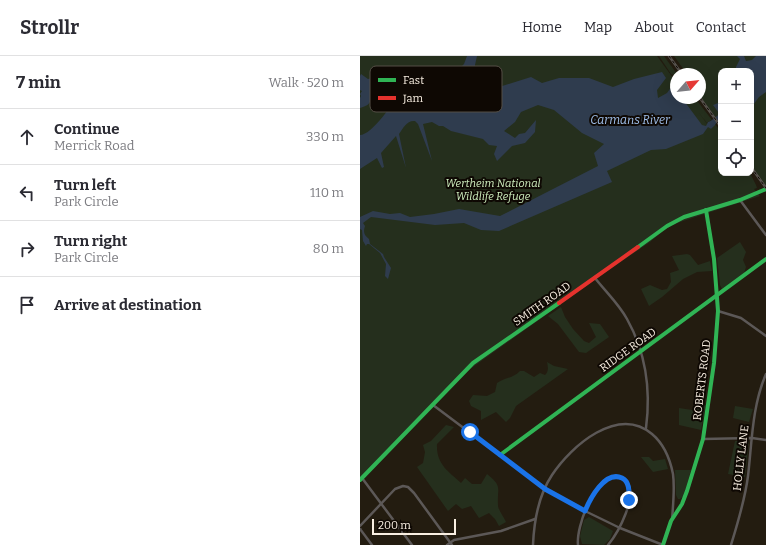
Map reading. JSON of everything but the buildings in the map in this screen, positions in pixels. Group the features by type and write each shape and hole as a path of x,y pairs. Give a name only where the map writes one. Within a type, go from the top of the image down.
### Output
{"street":[{"name":"SMITH ROAD","path":"361,479 473,364 667,226 684,217 740,200 766,189"},
{"path":"740,200 766,235"},
{"name":"ROBERTS ROAD","path":"663,545 672,521 682,504 687,491 703,439 714,363 718,311 714,259 706,210"},
{"name":"RIDGE ROAD","path":"500,455 766,259"},
{"path":"595,278 627,319 644,362 647,380 648,410 646,428"},
{"path":"718,311 740,318 766,336"},
{"name":"HOLLY LANE","path":"731,545 743,503 754,413 762,382 766,374"},
{"path":"433,405 545,489 620,528 663,545"},
{"path":"533,545 535,519 538,506 551,477 561,463 579,445 593,434 620,424 646,428 663,446 670,461 673,475 672,521"},
{"path":"703,439 752,438 766,440"},
{"path":"578,545 578,530 585,511 595,492 605,481 615,476 625,480 628,484 629,500 626,514 620,528 608,545"},
{"path":"361,479 412,545"},
{"path":"360,526 395,489 403,486 408,487 414,493 450,544 454,540 501,531 535,519"},
{"path":"360,529 372,545"}],"green space":[{"name":"Wertheim National Wildlife Refuge","path":"360,56 657,56 670,74 670,104 700,104 712,120 707,123 699,113 711,129 715,124 718,128 718,176 752,176 757,188 754,189 760,196 674,224 459,377 360,479"},
{"path":"659,56 664,56 673,68 670,68 670,72"},
{"path":"674,56 766,56 766,188 754,171 754,68 718,68 718,122 704,104 706,104 706,68 683,68"},
{"path":"740,242 746,252 743,260 746,267 744,273 722,289 720,285 717,258"},
{"path":"690,255 698,265 710,261 712,271 697,272 683,279 649,306 641,289 650,285 662,290 667,289 671,282 670,273 679,270 672,256"},
{"path":"561,307 565,317 573,329 584,341 589,343 596,337 589,323 600,324 609,337 586,353 579,352 558,324 548,316"},
{"path":"547,362 554,366 568,369 516,406 510,418 506,422 496,412 481,420 481,411 471,406 469,401 473,395 487,396 495,392 497,383 520,371 524,371 534,377 540,373 545,375 548,370"},
{"path":"695,402 706,405 701,430 679,425 679,408 692,410"},
{"path":"735,406 753,409 749,422 733,418"},
{"path":"446,425 454,427 437,444 438,457 447,471 461,483 465,478 472,484 481,484 487,474 495,482 498,488 498,507 506,522 499,526 489,513 479,518 471,506 462,509 456,504 448,511 417,467 423,463 425,452 423,445 431,441"},
{"path":"735,441 749,441 745,477 728,474"},
{"path":"641,457 649,457 653,461 665,459 668,469 653,472"},
{"path":"675,470 691,470 684,496 680,499 678,499 676,495"},
{"path":"589,517 613,531 610,539 604,545 582,544 580,536 584,520"}],"water":[{"name":"Carmans River","path":"467,56 477,56 475,66 462,66"},
{"path":"737,56 744,56 746,61 752,60 756,56 766,56 766,92 759,97 754,104 754,68 736,68 740,59"},
{"name":"Carmans River","path":"662,72 666,78 657,90 658,98 667,93 670,89 670,104 686,104 702,125 706,126 708,122 714,120 716,123 711,129 708,127 703,134 666,149 651,150 607,171 612,182 499,231 481,230 464,223 435,225 371,217 363,223 365,226 364,233 369,239 370,244 383,254 391,268 388,279 385,276 386,264 380,253 369,244 366,246 363,241 362,230 360,229 360,217 373,211 390,214 400,213 410,217 459,209 500,216 598,166 594,153 604,144 582,133 554,110 538,105 521,112 515,122 504,131 515,138 519,134 525,133 536,120 535,132 525,143 512,146 497,161 494,154 497,146 489,145 483,139 451,131 432,122 423,124 432,161 418,124 415,121 412,121 406,125 399,134 406,168 396,136 381,153 384,167 382,168 377,158 360,169 360,135 365,134 386,112 502,112 502,86 531,77 542,83 559,78 589,78 613,87 634,79"},
{"name":"Carmans River","path":"361,74 368,79 370,79 370,102 360,108 360,94 362,91 360,90"},
{"path":"718,103 718,112 713,105"}],"waterway":[{"name":"Carmans River","path":"711,124 718,118"}],"railway":[{"path":"669,56 678,68"},
{"path":"704,104 718,123"},
{"path":"754,171 766,188"}],"traffic: fast":[{"path":"638,247 667,226 684,217 740,200 766,189"},
{"path":"663,545 671,521 682,504 687,491 703,439 714,363 718,311 714,259 706,210"},
{"path":"500,455 766,259"},
{"path":"360,480 473,363 559,303"}],"traffic: jam":[{"path":"559,303 638,247"}],"route":[{"path":"470,432 545,489 585,511 595,492 605,481 615,476 625,480 628,484 629,500"}]}
